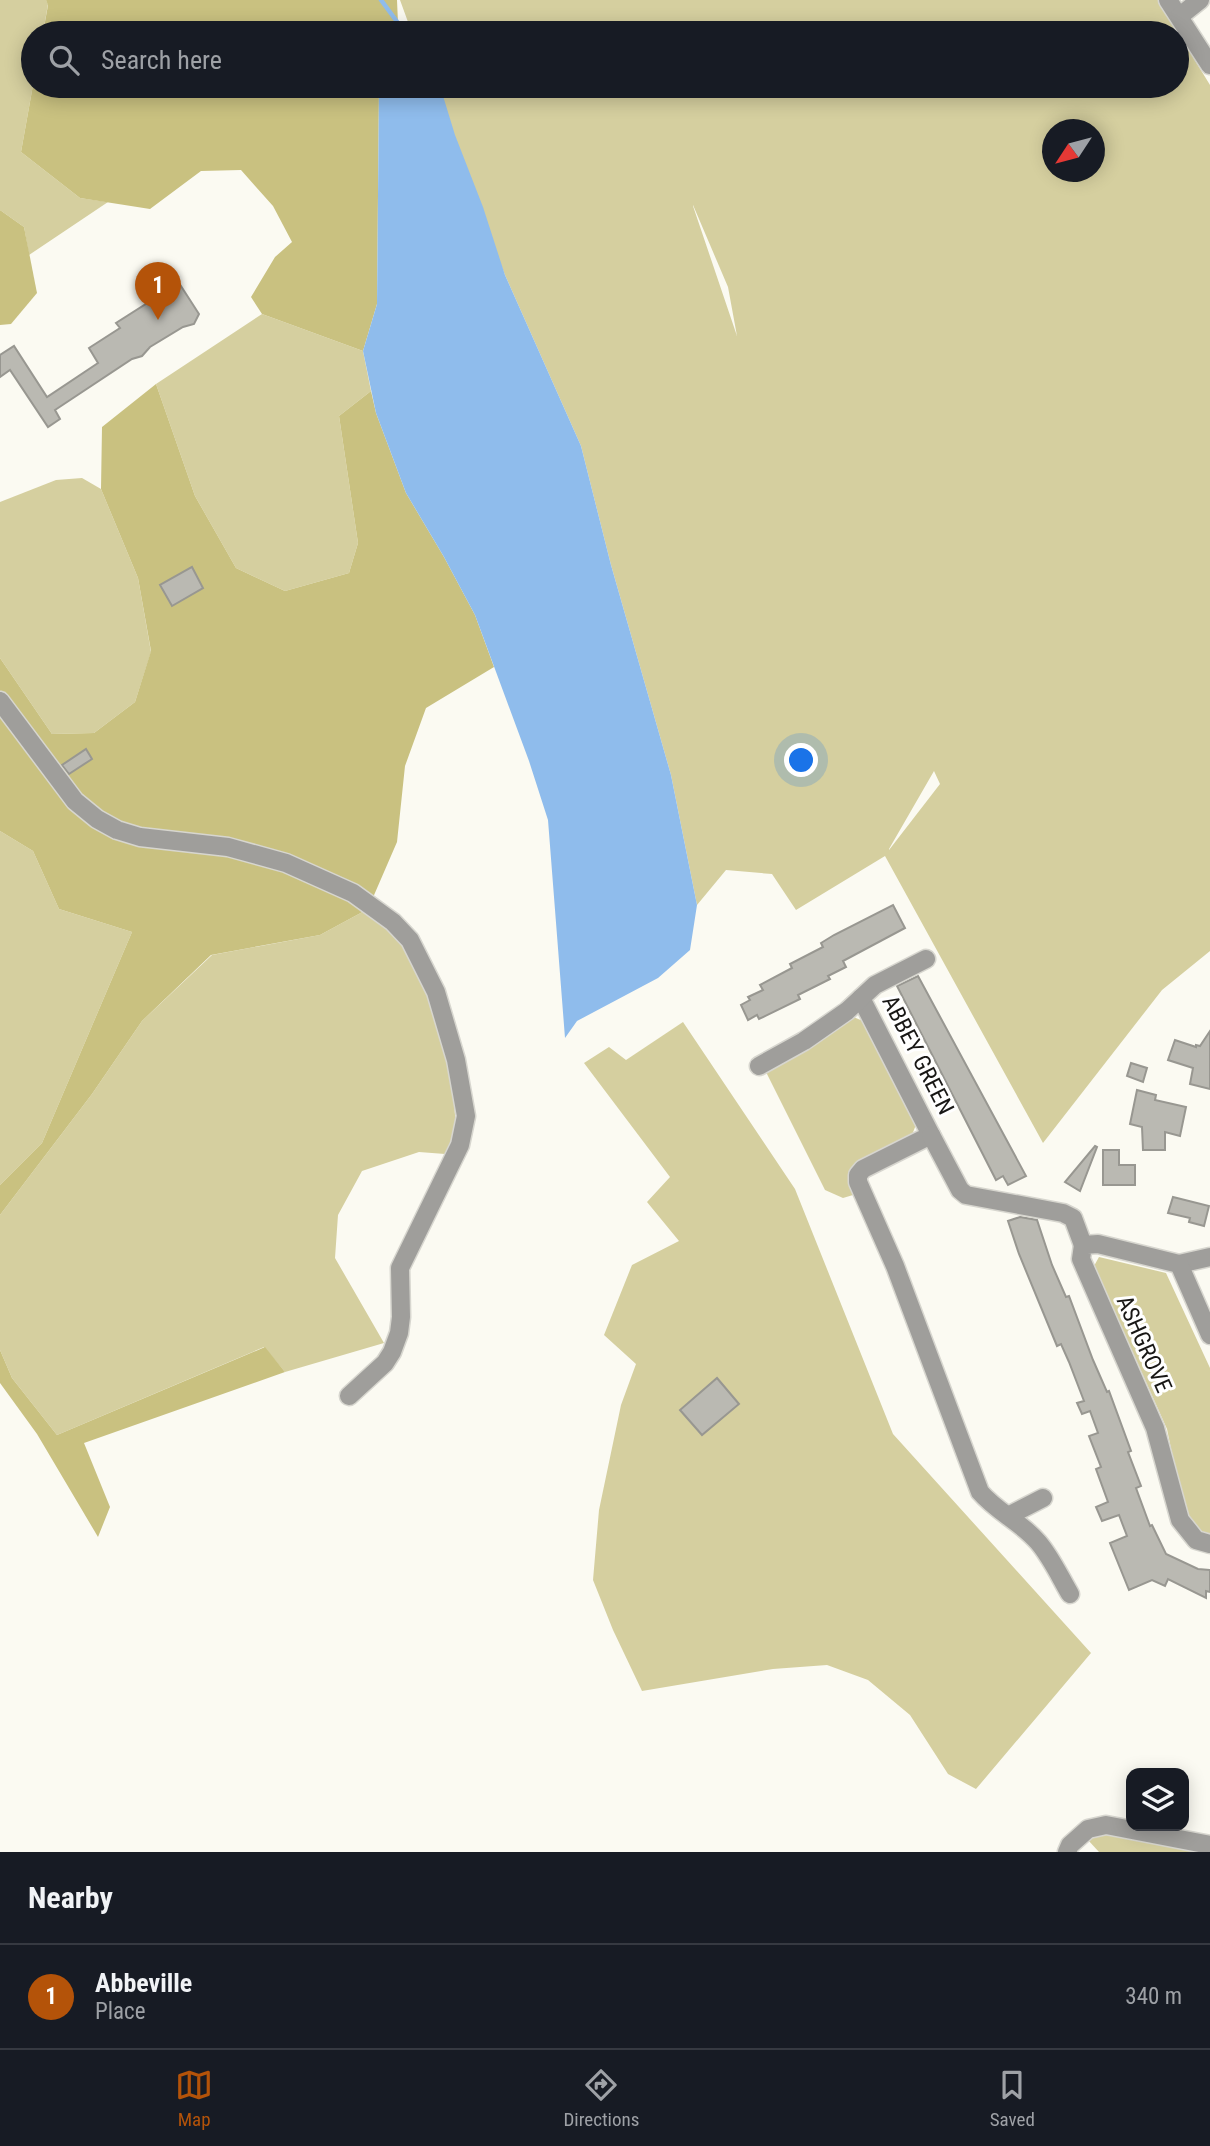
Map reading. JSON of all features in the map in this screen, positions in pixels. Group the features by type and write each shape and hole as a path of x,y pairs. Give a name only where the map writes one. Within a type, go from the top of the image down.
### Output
{"street":[{"path":"1168,0 1183,21"},
{"path":"1180,16 1200,0"},
{"path":"1189,31 1210,65"},
{"path":"0,701 75,801 97,819 117,830 140,837 228,847 286,863 353,893 393,922 410,940 431,982 446,1024 466,1116 460,1144 400,1269 401,1317 392,1352 349,1396"},
{"name":"ABBEY GREEN","path":"759,1066 804,1041 874,985 926,958"},
{"name":"ABBEY GREEN","path":"861,998 960,1190 966,1195 1063,1213 1073,1218 1083,1245"},
{"name":"ABBEY GREEN","path":"931,1135 882,1158 858,1175 874,1221 895,1266 979,1492 998,1511 1008,1516"},
{"path":"1083,1245 1098,1244 1179,1265 1210,1257"},
{"name":"ASHGROVE","path":"1083,1245 1081,1259 1155,1429 1180,1520 1196,1540 1210,1544"},
{"path":"1179,1265 1210,1335"},
{"path":"1043,1498 1008,1516 1039,1543 1070,1594"},
{"path":"1067,1852 1070,1845 1088,1829 1106,1825 1210,1845"}],"shaded area":[{"path":"0,0 46,0 48,4 45,21 21,21 21,98 31,98 21,152 80,198 108,202 29,255 24,227 0,210"},
{"path":"46,0 397,0 398,21 45,21 48,5"},
{"path":"400,0 1158,0 1171,21 408,21"},
{"path":"1189,51 1210,85 1210,951 1162,990 1043,1143 885,856 796,910 772,874 726,870 697,905 671,775 611,565 581,446 505,275 437,98 1189,98","holes":["693,205 728,287 737,336","934,771 940,784 889,850"]},
{"path":"31,98 379,98 377,304 363,351 262,314 251,297 275,257 292,242 273,206 241,170 201,171 150,209 80,198 21,152"},
{"path":"0,210 24,227 37,293 11,324 0,325"},
{"path":"262,314 363,351 371,391 339,416 358,543 349,573 285,591 236,568 195,496 156,384"},
{"path":"156,384 195,496 236,568 285,591 349,573 358,543 339,416 371,391 376,413 406,493 475,615 494,667 426,708 405,766 397,842 368,909 320,935 211,955 142,1021 92,1094 0,1215 0,1185 42,1143 132,932 59,909 33,851 0,831 0,658 52,734 94,733 135,702 151,651 138,578 101,489 102,427"},
{"path":"82,478 101,489 138,578 151,652 135,702 94,733 52,734 0,658 0,502 56,480"},
{"path":"0,831 33,851 59,909 132,932 42,1143 0,1185"},
{"path":"368,909 400,937 435,1010 452,1075 458,1155 419,1152 362,1171 338,1215 335,1258 384,1343 285,1372 264,1347 57,1435 12,1378 0,1350 0,1215 92,1094 142,1021 212,955 320,935"},
{"path":"851,1016 863,1021 917,1122 912,1135 858,1162 850,1182 853,1195 843,1198 825,1190 765,1070"},
{"path":"683,1022 795,1189 893,1434 1091,1653 976,1789 948,1774 910,1715 868,1680 827,1665 773,1669 642,1691 593,1580 599,1510 621,1405 636,1364 604,1335 632,1265 679,1241 647,1202 670,1177 584,1063 609,1047 626,1060"},
{"path":"1099,1257 1166,1273 1210,1368 1210,1538 1191,1526 1182,1503 1167,1429 1094,1266"},
{"path":"265,1347 285,1372 84,1443 110,1507 98,1537 37,1434 0,1383 0,1350 12,1378 57,1435"},
{"path":"1100,1832 1210,1852 1099,1852 1088,1840"}],"water":[{"path":"379,98 444,98 505,275 581,446 611,565 671,775 697,905 690,950 658,978 577,1021 565,1038 548,820 475,615 406,493 376,413 363,351 377,304"}],"building":[{"path":"179,283 199,314 194,324 183,327 150,347 142,356 132,359 55,410 60,419 48,427 10,370 0,377 0,355 14,346 47,397 98,363 89,348 120,328 116,323"},
{"path":"192,567 203,588 172,606 160,585"},
{"path":"86,749 92,759 69,774 62,765"},
{"path":"893,905 905,928 843,961 846,967 828,976 830,979 798,995 800,999 759,1019 757,1015 748,1020 741,1005 750,1000 748,997 763,990 760,985 792,968 790,964 823,947 821,943 834,935"},
{"path":"918,976 1026,1176 1008,1185 1003,1176 996,1180 897,986"},
{"path":"1210,1031 1210,1089 1190,1084 1193,1068 1168,1060 1175,1040 1200,1046"},
{"path":"1131,1063 1147,1068 1143,1082 1127,1076"},
{"path":"1137,1090 1156,1095 1155,1100 1186,1107 1180,1136 1165,1132 1165,1150 1143,1150 1142,1127 1130,1124"},
{"path":"1095,1146 1097,1147 1080,1191 1065,1182"},
{"path":"1103,1150 1119,1150 1119,1165 1135,1165 1135,1185 1103,1185"},
{"path":"1173,1197 1209,1206 1204,1226 1189,1222 1190,1218 1168,1213"},
{"path":"1020,1217 1037,1220 1052,1265 1066,1297 1069,1296 1093,1360 1107,1392 1109,1391 1131,1451 1128,1452 1141,1486 1136,1488 1150,1526 1152,1525 1166,1554 1198,1569 1210,1570 1210,1592 1206,1591 1206,1598 1168,1579 1165,1586 1152,1580 1129,1590 1110,1543 1127,1536 1119,1515 1102,1521 1096,1507 1108,1502 1096,1469 1101,1467 1089,1436 1098,1433 1090,1411 1082,1414 1077,1403 1084,1401 1069,1362 1061,1344 1057,1346 1019,1254 1008,1221"},
{"path":"717,1378 739,1404 702,1435 680,1410"}],"waterway":[{"path":"381,0 397,21"}],"place":[{"name":"Abbeville","path":"158,320"}]}
